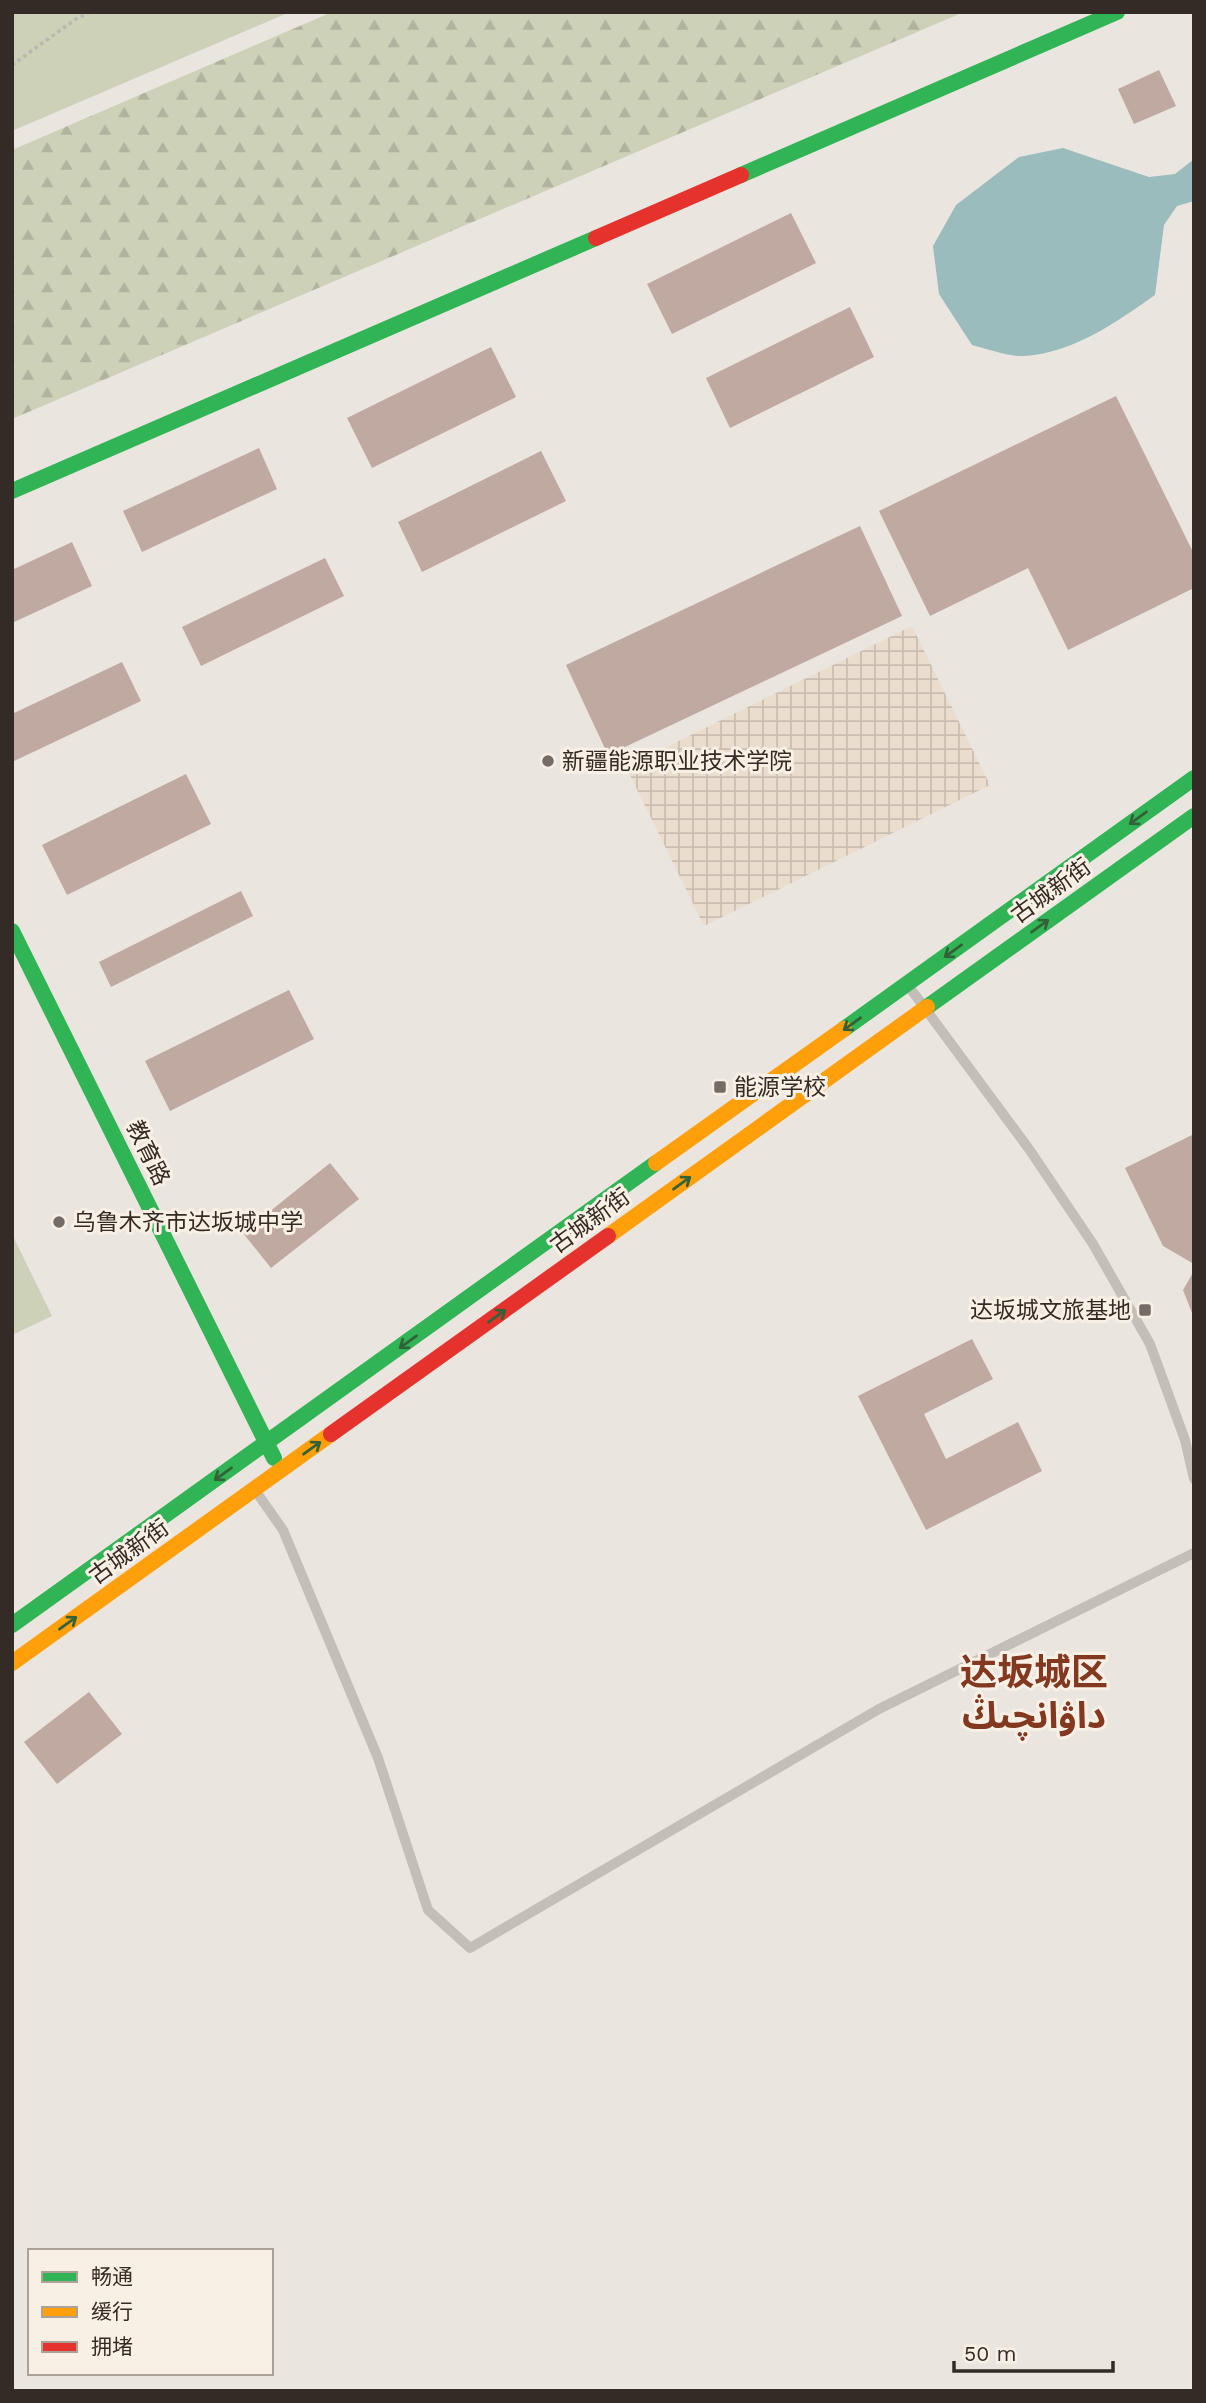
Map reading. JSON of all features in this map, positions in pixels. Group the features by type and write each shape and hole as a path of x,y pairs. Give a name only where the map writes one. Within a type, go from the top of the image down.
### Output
{"main road":[{"path":"12,491 1117,12"},
{"name":"古城新街","path":"12,1625 1194,778"},
{"name":"古城新街","path":"12,1663 1194,816"},
{"name":"教育路","path":"12,931 280,1471"}],"lane":[{"path":"907,984 1093,1244 1150,1344 1185,1440 1194,1479"},
{"path":"254,1489 283,1530 373,1746 428,1910 470,1948 879,1709 1194,1553"}],"path":[{"path":"12,65 90,12"}],"green space":[{"path":"12,12 290,12 12,131"},
{"path":"332,12 964,12 12,419 12,150"},
{"path":"12,1234 52,1316 12,1335"}],"shaded area":[{"path":"912,626 990,785 704,926 626,767"}],"water":[{"path":"1063,148 1149,177 1175,174 1194,159 1194,201 1177,206 1164,225 1155,295 1109,326 1061,349 1019,356 972,345 939,294 933,246 956,205 1019,157"}],"building":[{"path":"1159,70 1176,106 1134,124 1118,89"},
{"path":"791,213 816,263 672,334 647,284"},
{"path":"850,307 874,357 730,428 706,378"},
{"path":"491,347 516,397 372,468 347,418"},
{"path":"1116,396 1194,554 1194,588 1068,650 1028,568 930,616 879,511"},
{"path":"259,448 277,489 142,552 123,511"},
{"path":"541,451 566,501 422,572 398,522"},
{"path":"860,526 902,616 608,755 566,665"},
{"path":"72,542 92,586 12,623 12,570"},
{"path":"325,558 344,596 201,666 182,627"},
{"path":"122,662 141,701 12,762 12,714"},
{"path":"186,774 211,824 67,895 42,845"},
{"path":"241,891 253,916 111,987 99,962"},
{"path":"289,990 314,1039 170,1111 145,1061"},
{"path":"1194,1134 1194,1264 1163,1246 1125,1168"},
{"path":"330,1163 359,1199 271,1268 243,1233"},
{"path":"1194,1271 1194,1318 1183,1290"},
{"path":"972,1339 993,1379 924,1414 946,1459 1018,1422 1042,1471 926,1530 858,1396"},
{"path":"89,1692 122,1734 57,1784 24,1742"}],"traffic: fast":[{"path":"741,175 1117,12"},
{"path":"12,491 596,238"},
{"path":"844,1029 1194,778"},
{"path":"927,1007 1194,816"},
{"path":"12,931 274,1458"},
{"path":"12,1625 656,1163"}],"traffic: slow":[{"path":"608,1236 927,1007"},
{"path":"656,1163 844,1029"},
{"path":"12,1663 331,1434"}],"traffic: jam":[{"path":"596,238 741,175"},
{"path":"331,1434 608,1236"}],"place":[{"name":"新疆能源职业技术学院","path":"548,761"},
{"name":"能源学校","path":"720,1087"},
{"name":"乌鲁木齐市达坂城中学","path":"59,1222"},
{"name":"达坂城文旅基地","path":"1145,1310"}],"district":[{"name":"达坂城区 داۋانچىڭ","path":"1034,1694"}]}
